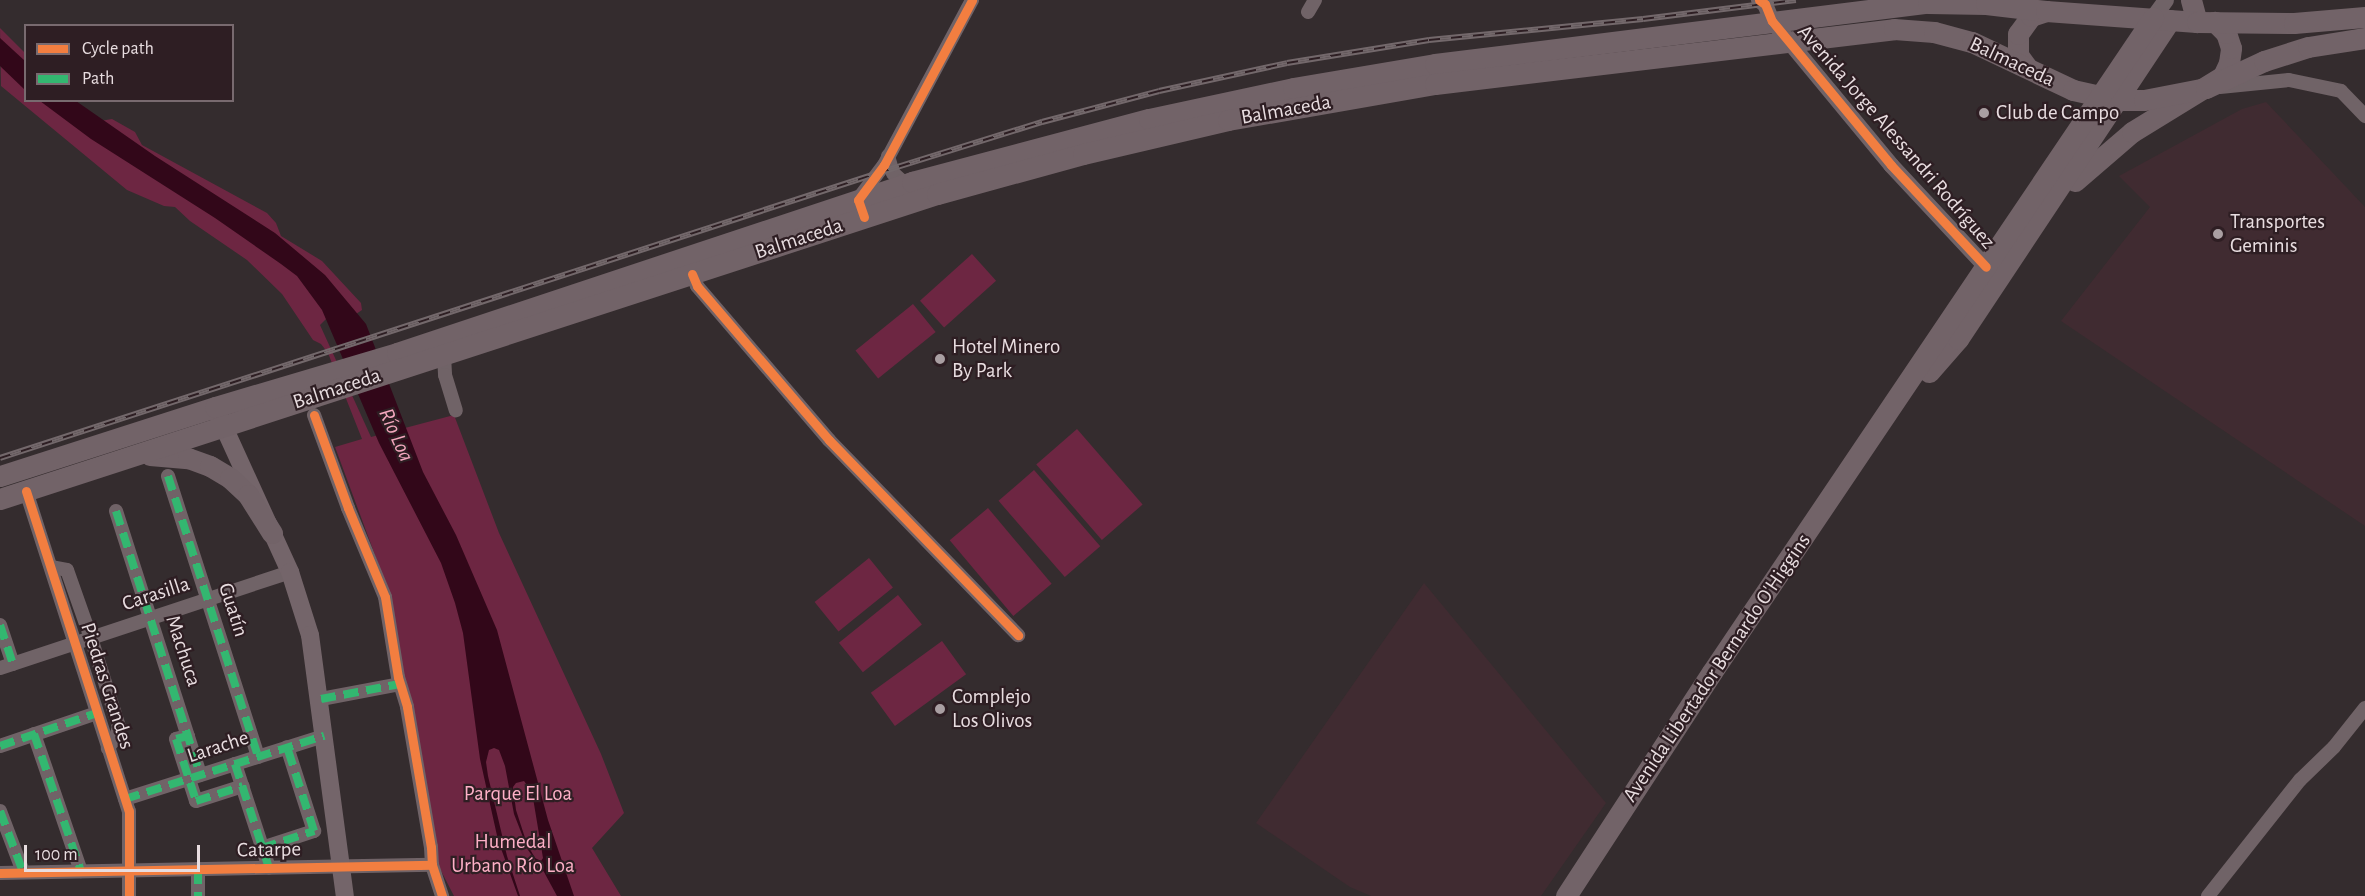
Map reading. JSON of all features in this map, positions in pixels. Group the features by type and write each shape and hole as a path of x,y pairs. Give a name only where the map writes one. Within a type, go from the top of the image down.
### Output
{"main road":[{"path":"2080,13 2124,0"},
{"path":"2037,220 2111,147 2223,76 2231,56 2229,41 2206,22 2192,0"},
{"name":"Balmaceda","path":"400,361 444,355 692,274 861,209 912,182 1149,119 1364,75 1772,21 1928,3 1986,4 2080,13 2163,13 2206,22 2294,23 2365,17"},
{"path":"2026,66 2017,48 2018,34 2031,16 2046,11"},
{"name":"Avenida Libertador Bernardo O'Higgins","path":"1870,441 1958,339 2037,220 2163,13"},
{"name":"Balmaceda","path":"0,476 322,386 861,209 1228,120 1435,84 1874,30 1914,30 1972,42 2073,90 2110,98 2144,100 2206,88 2286,54 2331,42 2365,38"},
{"path":"2073,90 2082,105 2085,120"},
{"name":"Avenida Libertador Bernardo O'Higgins","path":"1566,896 1712,672 2085,120 2110,98"},
{"name":"Balmaceda","path":"0,499 131,457 220,416"},
{"path":"220,416 290,572 310,635 321,699 345,896"},
{"path":"131,457 177,456 210,466 230,478 248,495 272,533"}],"street":[{"path":"861,209 972,0"},
{"name":"Avenida Jorge Alessandri Rodríguez","path":"1759,0 1765,4 1772,21 1891,165 1986,267"},
{"path":"2163,13 2184,0"},
{"path":"2206,88 2289,80 2341,91 2365,116"},
{"path":"888,156 893,173 902,181 912,182"},
{"path":"692,274 697,285 829,440 1018,635"},
{"path":"444,355 445,375 456,410"},
{"path":"314,415 348,508 383,589 400,684 407,707 432,866 442,896"},
{"name":"Guatín","path":"168,476 258,757"},
{"name":"Piedras Grandes","path":"26,491 129,811 129,896"},
{"name":"Machuca","path":"116,511 188,735 195,777 196,801 243,786"},
{"name":"Piedras Grandes","path":"52,567 67,570 119,727 116,737 108,748"},
{"name":"Carasilla","path":"6,666 290,572"},
{"path":"0,625 6,666"},
{"path":"321,699 400,684"},
{"path":"2208,896 2300,780 2334,747 2365,708"},
{"path":"0,746 97,713"},
{"path":"34,734 81,871"},
{"name":"Larache","path":"125,800 324,736"},
{"path":"262,848 314,831 287,747"},
{"path":"235,764 269,868"},
{"path":"0,811 23,872"},
{"name":"Catarpe","path":"0,873 432,866"},
{"path":"198,869 198,896"}],"shaded area":[{"path":"2266,102 2365,207 2365,526 2061,321 2150,207 2119,176 2242,109"},
{"path":"1424,583 1606,803 1541,896 1371,896 1350,887 1256,823"}],"green space":[{"name":"Parque El Loa","path":"0,28 24,52 24,102 70,102 100,121 112,119 135,132 142,145 267,213 276,223 281,236 322,261 361,303 362,310 356,314 326,319 320,325 371,437 454,415 499,533 601,754 624,813 592,848 621,896 454,896 437,863 385,582 335,447 362,439 328,353 321,344 313,340 282,294 247,260 190,221 175,207 164,206 127,190 1,86"},
{"path":"972,254 996,281 944,328 920,301"},
{"path":"913,304 936,332 878,379 855,351"},
{"path":"1077,429 1143,504 1102,540 1036,464"},
{"path":"1034,470 1100,546 1065,577 999,501"},
{"path":"988,508 1052,584 1013,616 950,540"},
{"path":"869,558 893,588 839,632 815,602"},
{"path":"898,595 922,625 863,672 839,643"},
{"path":"942,641 966,674 895,726 871,693"}],"water":[{"path":"0,38 24,60 24,89 0,66"},
{"name":"Río Loa","path":"41,102 77,102 155,156 275,233 325,275 366,324 423,472 456,535 497,630 548,820 574,896 557,896 544,872 528,850 514,814 505,766 499,750 494,748 489,750 486,762 488,776 507,856 520,896 518,896 498,840 480,759 463,633 455,603 441,563 379,443 322,310 297,276 215,218 91,139","holes":["524,781 532,792 543,858 541,861 535,858 527,844 516,810 513,787 516,783"]}],"railway":[{"path":"0,458 878,173 1042,122 1159,91 1287,63 1429,40 1643,19 1796,0"}],"marked path":[{"path":"168,476 258,757"},
{"path":"116,511 200,775"},
{"path":"0,625 13,664"},
{"path":"321,699 400,684"},
{"path":"0,746 97,713"},
{"path":"34,734 81,871"},
{"path":"188,736 176,739 196,801 243,786"},
{"path":"125,799 324,736"},
{"path":"262,848 314,831 287,747"},
{"path":"235,764 269,868"},
{"path":"0,811 23,872"},
{"path":"198,869 198,896"}],"cycle path":[{"path":"864,217 858,200 884,165 972,0"},
{"path":"1759,0 1765,4 1772,21 1891,165 1986,267"},
{"path":"692,274 697,286 829,440 1018,635"},
{"path":"314,415 348,508 385,597 398,677 407,707 431,847 432,865 442,896"},
{"path":"26,491 129,811 129,896"},
{"path":"0,873 432,865"}],"place":[{"name":"Club de Campo","path":"1984,113"},
{"name":"Transportes Geminis","path":"2218,234"},
{"name":"Hotel Minero By Park","path":"940,359"},
{"name":"Complejo Los Olivos","path":"940,709"}],"park label":[{"name":"Humedal Urbano Río Loa","path":"513,854"}]}
